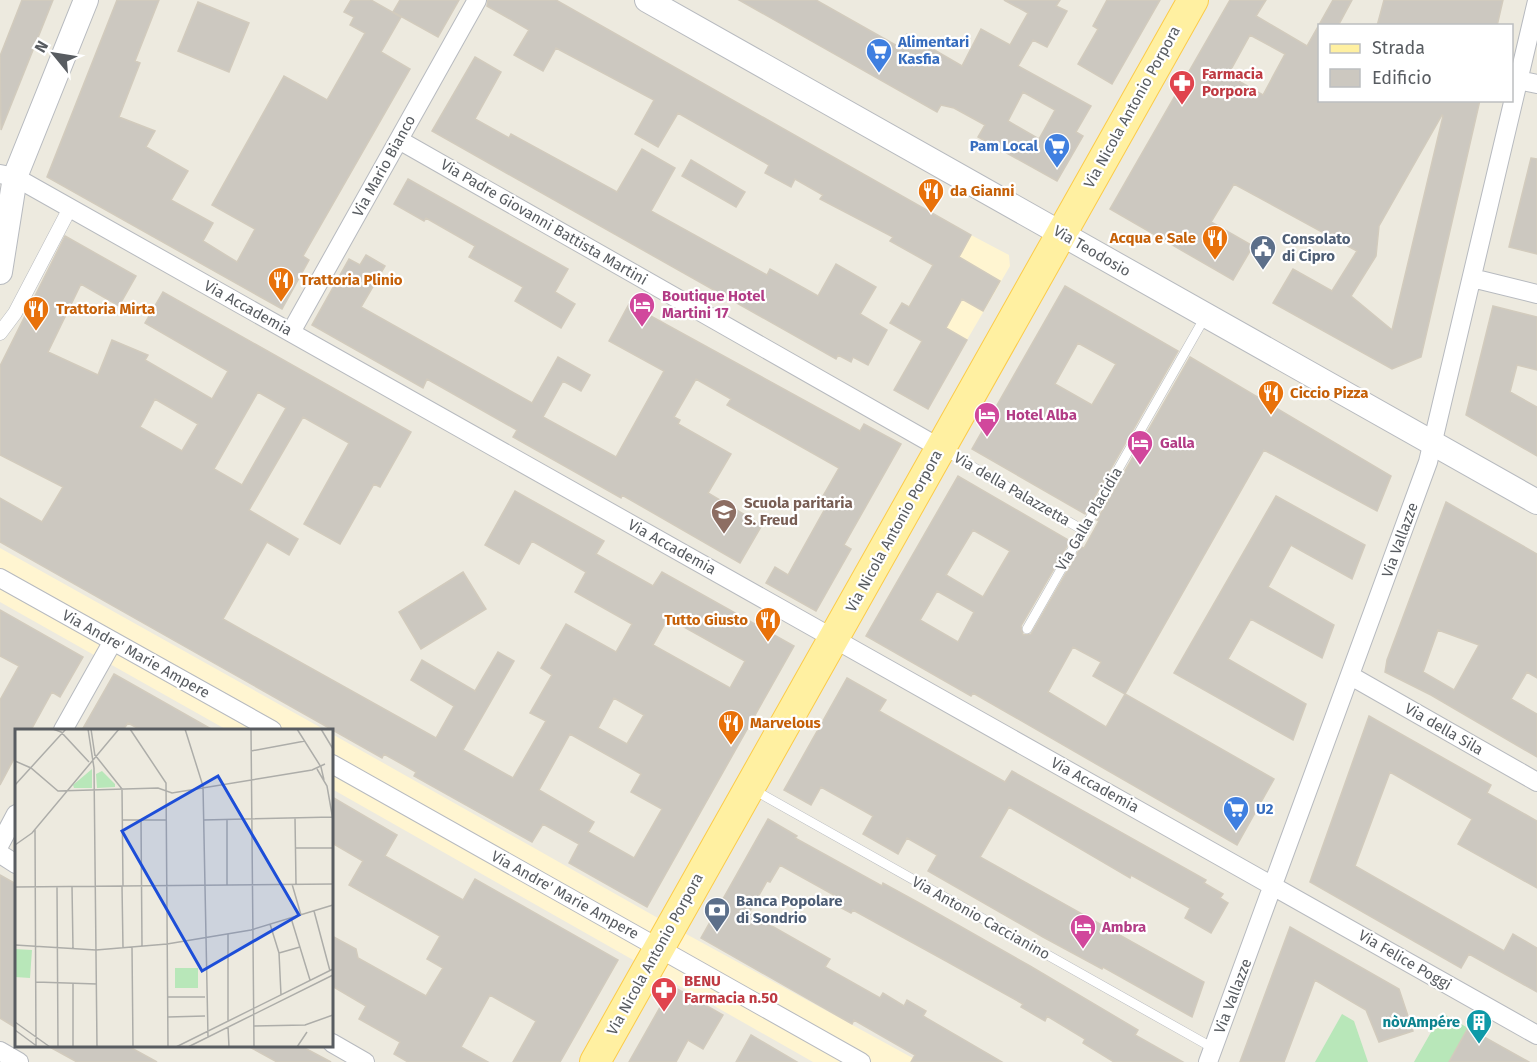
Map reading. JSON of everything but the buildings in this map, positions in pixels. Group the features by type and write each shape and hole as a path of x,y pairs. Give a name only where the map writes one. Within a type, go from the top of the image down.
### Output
{"main road":[{"name":"Via Nicola Antonio Porpora","path":"595,1062 1193,0"}],"street":[{"path":"0,272 8,176 86,0"},
{"name":"Via Mario Bianco","path":"291,332 477,0"},
{"name":"Via Teodosio","path":"646,0 1537,502"},
{"name":"Via Vallazze","path":"1513,102 1537,1"},
{"path":"1518,80 1537,84"},
{"name":"Via Vallazze","path":"1210,1055 1351,676 1433,444 1513,102"},
{"name":"Via Padre Giovanni Battista Martini","path":"399,140 940,448"},
{"name":"Via Accademia","path":"8,176 70,208 1274,885"},
{"path":"0,333 15,314 70,208"},
{"path":"1472,278 1537,294"},
{"name":"Via Andre' Marie Ampere","path":"0,578 270,729"},
{"path":"64,729 113,641"},
{"name":"Via della Sila","path":"1351,676 1537,782"},
{"name":"Via Andre' Marie Ampere","path":"333,765 861,1062"},
{"path":"0,844 15,816"},
{"path":"0,854 15,863"},
{"name":"Via Felice Poggi","path":"1274,885 1537,1035"},
{"path":"333,1044 365,1062"},
{"path":"0,1051 19,1062"}],"lane":[{"name":"Via Galla Placidia","path":"1026,629 1206,315"},
{"name":"Via della Palazzetta","path":"940,448 1083,530"},
{"name":"Via Antonio Caccianino","path":"749,788 1210,1055"}],"shaded area":[{"path":"971,235 1009,255 1010,266 967,340 925,316"},
{"path":"0,548 323,729 225,729 0,602"},
{"path":"333,735 688,935 920,1062 813,1062 333,790"}],"green space":[{"path":"1442,1013 1468,1028 1449,1062 1414,1062"},
{"path":"1342,1014 1354,1021 1368,1062 1315,1062"}],"place":[{"name":"Alimentari Kasfia","path":"879,74"},
{"name":"Farmacia Porpora","path":"1182,106"},
{"name":"Pam Local","path":"1057,169"},
{"name":"da Gianni","path":"931,214"},
{"name":"Acqua e Sale","path":"1215,261"},
{"name":"Consolato di Cipro","path":"1263,271"},
{"name":"Trattoria Plinio","path":"281,303"},
{"name":"Boutique Hotel Martini 17","path":"642,328"},
{"name":"Trattoria Mirta","path":"36,332"},
{"name":"Ciccio Pizza","path":"1271,416"},
{"name":"Hotel Alba","path":"987,438"},
{"name":"Galla","path":"1140,466"},
{"name":"Scuola paritaria S. Freud","path":"724,535"},
{"name":"Tutto Giusto","path":"768,643"},
{"name":"Marvelous","path":"731,746"},
{"name":"U2","path":"1236,832"},
{"name":"Banca Popolare di Sondrio","path":"717,933"},
{"name":"Ambra","path":"1083,950"},
{"name":"BENU Farmacia n.50","path":"664,1013"},
{"name":"nòvAmpére","path":"1479,1045"}]}
